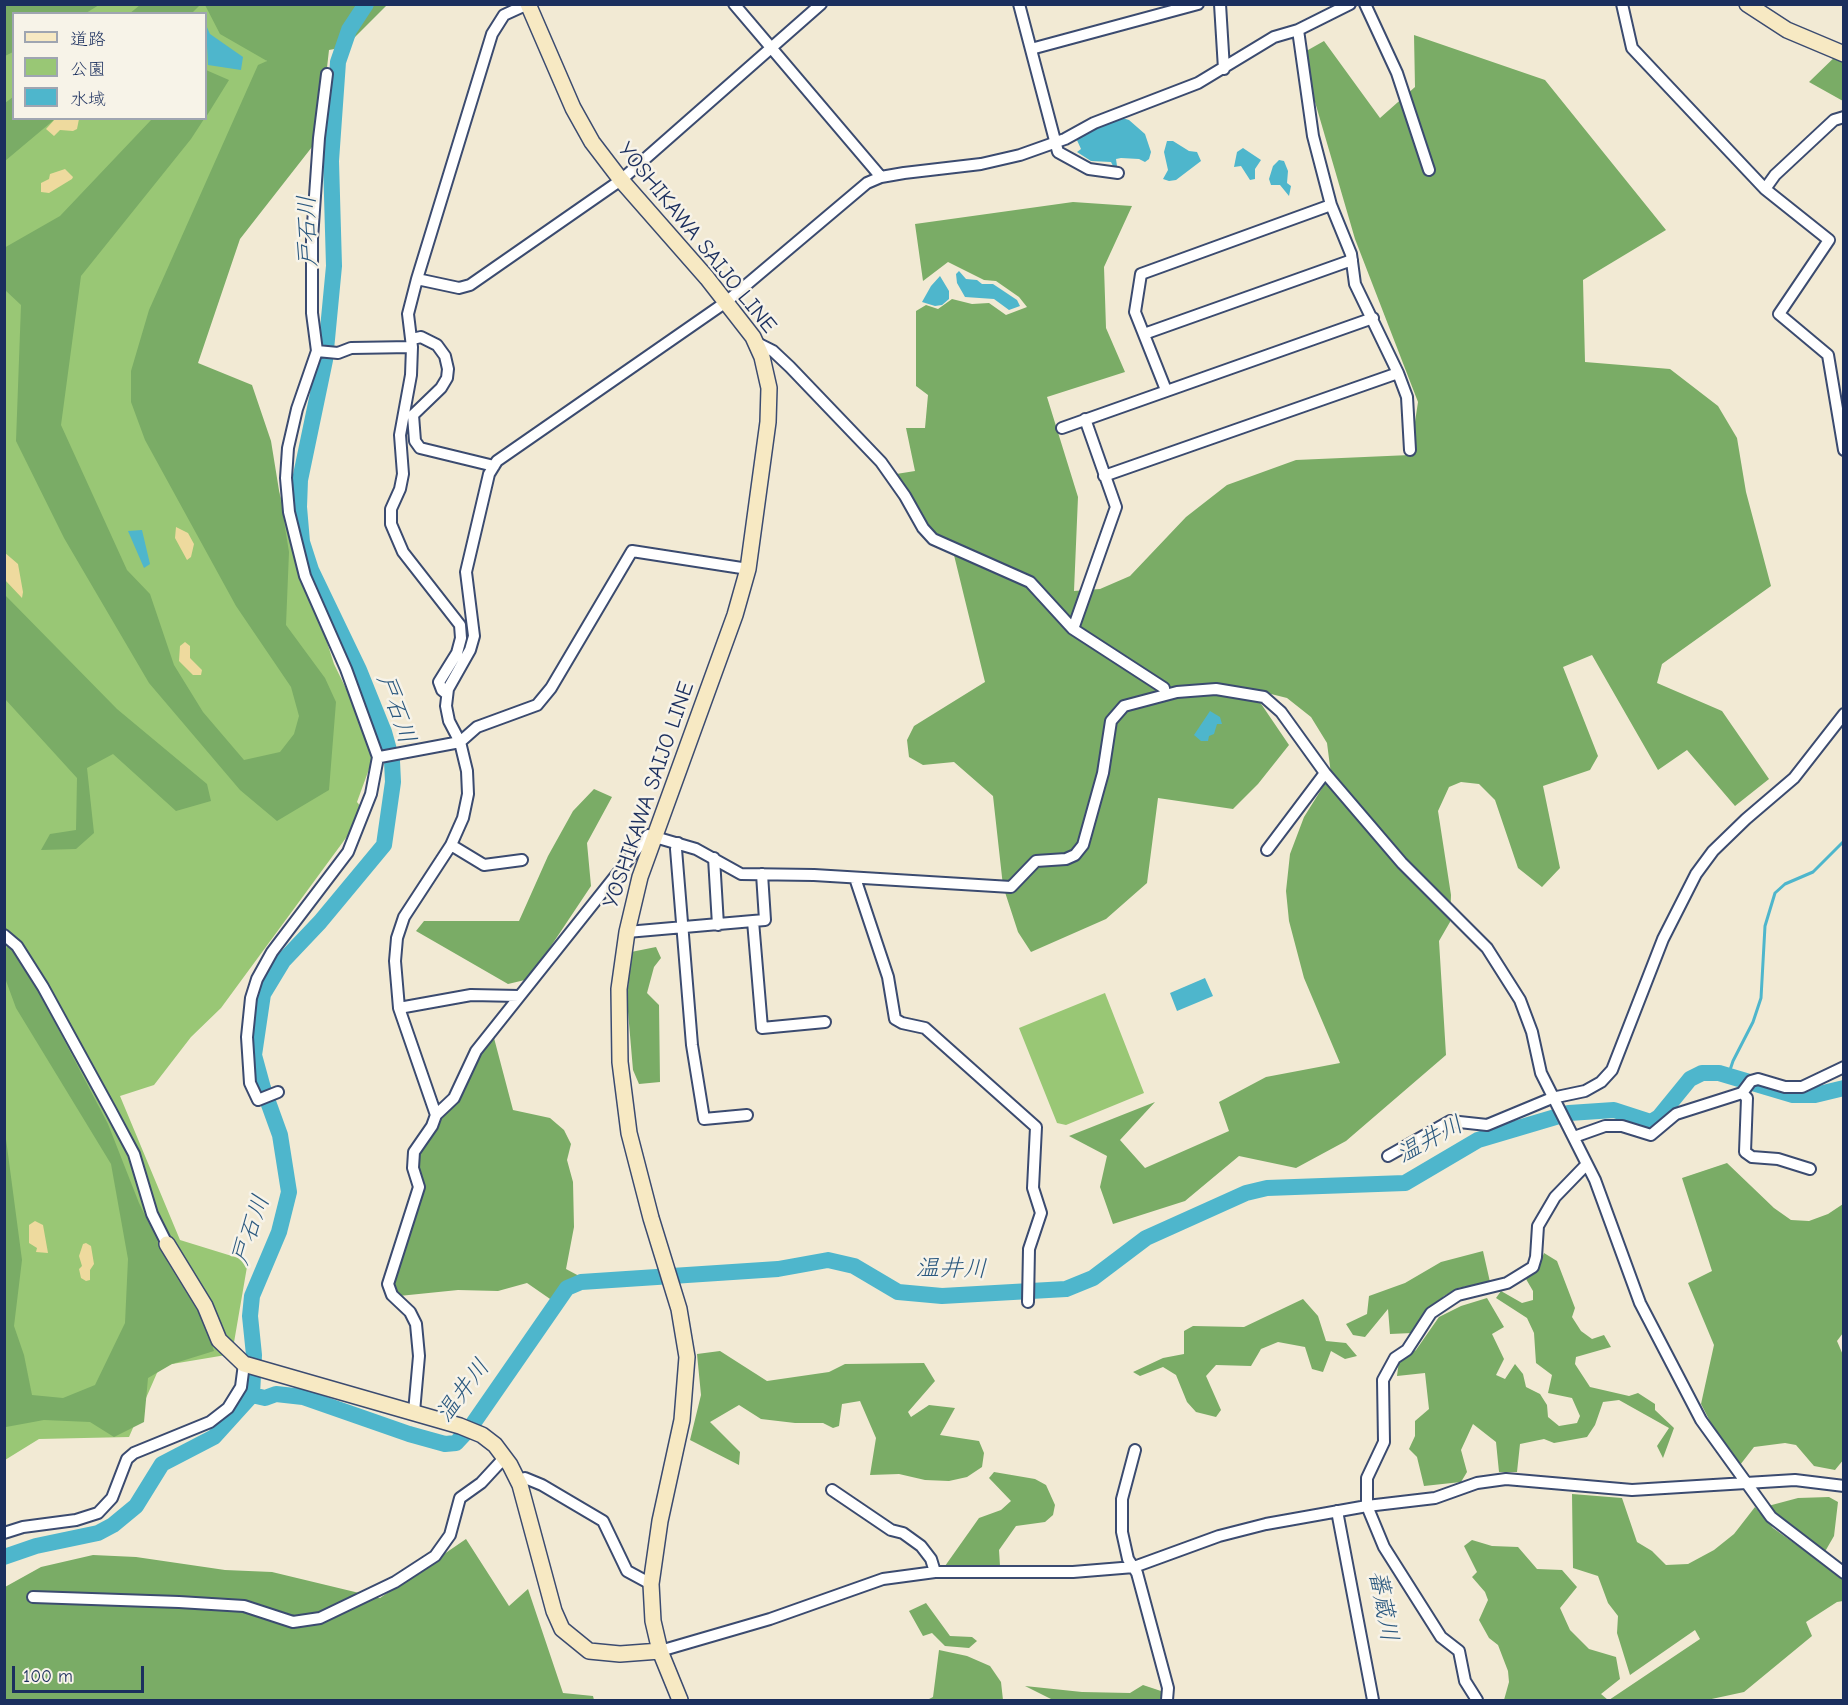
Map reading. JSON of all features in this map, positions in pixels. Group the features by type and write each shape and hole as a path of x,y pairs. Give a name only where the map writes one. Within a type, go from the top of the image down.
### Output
{"main road":[{"name":"YOSHIKAWA SAIJO LINE","path":"528,4 573,108 592,142 621,180 726,302 757,343 769,388 768,422 748,569 735,615 640,877 627,932 619,989 620,1062 629,1133 651,1218 672,1282 687,1357 686,1397 660,1521 651,1584 653,1621 660,1651 680,1701"},
{"path":"1747,4 1787,30 1844,54"},
{"path":"167,1244 205,1306 219,1340 244,1364 460,1426 495,1445 518,1480 554,1611 562,1629 590,1651 620,1654 660,1651"}],"street":[{"path":"447,694 442,690 439,682 457,653 461,638 460,625 403,552 391,524 391,509 400,489 403,474 400,435 409,393 412,343 408,314 496,23 504,15 528,4"},
{"path":"734,4 881,177"},
{"path":"417,279 459,288 470,285 621,180 821,4"},
{"path":"1019,4 1058,152 1089,169 1118,173"},
{"path":"1030,49 1198,4"},
{"path":"1220,4 1224,69"},
{"path":"436,1115 399,1008 395,961 397,938 404,916 451,845 463,818 468,794 460,742 449,722 446,706 447,694 454,676 470,650 474,636 466,572 489,474 494,466 511,450 726,302 867,183 881,177 981,165 1054,143 1094,123 1198,83 1224,69 1257,46 1298,30 1350,4"},
{"path":"1365,4 1397,73 1429,170"},
{"path":"1622,4 1632,48 1765,189 1828,240 1779,314 1828,355 1844,450"},
{"path":"1298,30 1312,136 1331,205 1352,261 1355,284 1398,372 1407,397 1410,450"},
{"path":"278,1092 258,1100 250,1083 247,1037 251,998 257,979 272,952 348,852 371,794 378,757 346,669 305,576 289,512 286,478 288,448 297,409 316,351 312,313 312,239 317,159 327,74"},
{"path":"1765,189 1775,176 1834,120 1844,117"},
{"path":"1166,390 1135,312 1141,274 1331,205"},
{"path":"1144,334 1352,261"},
{"path":"1062,428 1372,318"},
{"path":"316,351 339,352 351,348 412,343 421,337 437,345 445,356 448,369 447,378 441,388 413,415 415,441 420,448 494,466"},
{"path":"757,343 773,351 790,367 880,462 905,496 923,528 933,539 1030,582 1073,628 1164,688 1165,694"},
{"path":"1104,476 1398,372"},
{"path":"1073,628 1116,507 1085,419"},
{"path":"380,757 400,751 460,742 477,727 537,705 551,688 632,551 748,569"},
{"path":"414,1412 419,1356 416,1324 410,1312 392,1295 388,1284 419,1187 413,1168 414,1152 432,1126 436,1115 454,1098 476,1051 614,873 648,835 678,843 714,858 741,874 1011,887 1036,861 1066,859 1075,855 1083,845 1103,773 1111,721 1124,706 1165,694 1216,689 1264,697 1281,712 1325,773 1402,863 1487,948 1520,1000 1532,1032 1541,1073 1587,1164 1640,1303 1701,1420 1771,1516 1844,1573"},
{"path":"1388,1156 1450,1121 1487,1125 1585,1092 1601,1082 1612,1070 1663,939 1696,874 1713,851 1737,827 1794,778 1844,714"},
{"path":"1267,850 1325,773"},
{"path":"678,843 676,849 692,1045 704,1119 747,1115"},
{"path":"451,845 484,866 522,860"},
{"path":"714,858 718,924"},
{"path":"627,932 683,929 765,920 762,874"},
{"path":"855,878 888,976 896,1019 902,1023 925,1028 1036,1127 1033,1188 1041,1213 1029,1249 1026,1284 1028,1302"},
{"path":"753,921 762,1028 825,1022"},
{"path":"4,935 17,946 43,987 134,1154 152,1214 167,1244"},
{"path":"399,1008 471,995 519,996"},
{"path":"1574,1137 1605,1126 1622,1126 1651,1135 1682,1111 1742,1093 1751,1081 1758,1079 1785,1087 1802,1087 1844,1068"},
{"path":"1742,1093 1747,1098 1745,1152 1752,1157 1778,1159 1810,1169"},
{"path":"1477,1701 1465,1681 1459,1650 1441,1637 1384,1547 1367,1506 1367,1478 1384,1442 1383,1380 1395,1358 1407,1350 1431,1313 1458,1295 1507,1283 1533,1267 1538,1226 1555,1197 1587,1164"},
{"path":"4,1533 23,1527 76,1520 98,1513 112,1498 127,1459 134,1453 210,1422 228,1408 241,1387 244,1364"},
{"path":"1135,1450 1122,1499 1122,1532 1128,1559 1134,1567 1168,1688 1167,1701"},
{"path":"33,1598 244,1606 293,1622 320,1618 395,1582 435,1556 450,1535 460,1498 481,1484 505,1457"},
{"path":"518,1480 525,1478 542,1485 603,1521 627,1571 651,1584"},
{"path":"660,1651 770,1619 883,1579 935,1572 1073,1572 1134,1567 1219,1536 1337,1511 1435,1498 1477,1483 1506,1479 1632,1490 1795,1480 1844,1486"},
{"path":"832,1490 891,1530 903,1533 921,1546 931,1559 935,1572"},
{"path":"1337,1511 1372,1701"}],"green space":[{"path":"5,4 99,4 88,12 12,12 12,52 5,56"},
{"path":"5,5 235,5 267,61 185,359 249,398 334,664 376,750 357,802 365,812 221,1008 191,1037 154,1085 120,1096 180,1240 248,1261 232,1354 160,1366 129,1437 39,1439 5,1460"},
{"path":"140,5 200,5 193,12 131,12"},
{"path":"205,5 387,5 345,47 329,50 319,138 240,239 198,363 252,385 271,441 289,552 286,625 325,678 336,702 329,790 277,821 240,790 149,683 64,538 16,441 21,305 5,290 4,248 60,216 151,120 203,120 191,139 81,276 61,425 127,570 150,594 174,665 203,712 244,760 280,752 294,734 299,716 291,687 236,606 145,440 131,402 131,371 149,310 258,65 267,61 220,34"},
{"path":"1414,35 1545,80 1666,230 1583,280 1585,362 1670,369 1718,406 1737,438 1746,492 1771,586 1662,664 1657,683 1722,711 1769,779 1735,806 1687,750 1658,770 1592,655 1563,667 1598,756 1590,770 1543,786 1560,868 1542,887 1518,868 1495,800 1479,784 1461,782 1449,787 1438,811 1451,895 1450,922 1439,941 1446,1055 1346,1141 1296,1168 1239,1156 1185,1201 1113,1224 1100,1187 1107,1156 1069,1136 1155,1102 1120,1140 1145,1168 1229,1131 1219,1102 1266,1077 1340,1063 1304,978 1289,921 1286,891 1290,854 1304,817 1331,774 1327,743 1311,717 1287,698 1251,689 1289,745 1258,784 1233,809 1158,798 1147,883 1106,919 1031,952 1018,932 1003,886 993,796 954,762 923,765 909,757 907,740 914,726 985,682 953,551 927,533 890,475 915,471 906,428 925,428 928,395 916,386 916,311 926,305 938,309 952,299 972,304 989,303 1006,315 1027,307 1019,297 996,281 984,280 948,262 923,281 915,224 1073,202 1132,206 1104,267 1106,328 1125,372 1047,397 1078,497 1074,591 1100,589 1130,576 1186,517 1227,485 1296,460 1410,455 1418,402 1355,239 1301,54 1324,41 1380,118 1415,87"},
{"path":"1843,49 1843,101 1809,82"},
{"path":"207,70 229,80 207,115"},
{"path":"12,98 12,120 54,120 5,161 5,103"},
{"path":"5,595 117,709 207,784 211,801 176,811 113,754 87,768 94,833 76,849 41,850 50,834 76,830 77,778 5,699"},
{"path":"594,789 612,797 587,843 591,886 529,979 508,984 416,931 424,921 519,921 548,856 573,811"},
{"path":"11,939 108,1124 139,1203 168,1263 205,1323 214,1351 172,1364 148,1378 144,1422 114,1437 90,1422 44,1420 6,1427 5,1425 4,1124 22,1260 14,1326 24,1355 32,1395 63,1398 95,1385 125,1323 128,1259 111,1164 16,1008 5,978 5,951"},
{"path":"656,947 661,958 654,967 647,993 659,1005 660,1082 639,1084 633,1070 627,1000 631,952"},
{"path":"1105,993 1144,1093 1066,1125 1057,1123 1019,1028"},
{"path":"494,1038 513,1110 550,1118 564,1130 571,1144 567,1160 573,1182 574,1227 566,1269 581,1277 568,1285 553,1301 527,1283 498,1291 458,1290 399,1296 392,1283 422,1192 415,1158 480,1054"},
{"path":"1727,1163 1774,1208 1791,1220 1809,1221 1828,1214 1843,1204 1843,1333 1837,1341 1843,1355 1844,1459 1835,1470 1814,1466 1796,1445 1785,1443 1754,1447 1740,1465 1715,1431 1701,1404 1714,1345 1688,1283 1712,1271 1682,1178"},
{"path":"1483,1251 1490,1282 1458,1288 1444,1296 1429,1309 1412,1333 1390,1334 1388,1309 1365,1337 1353,1335 1346,1324 1367,1314 1369,1296 1405,1283 1441,1262"},
{"path":"1544,1253 1557,1261 1575,1308 1572,1317 1581,1331 1592,1339 1604,1335 1611,1347 1576,1357 1575,1364 1590,1387 1629,1396 1638,1393 1655,1404 1655,1410 1674,1428 1663,1458 1657,1446 1669,1428 1619,1400 1603,1402 1595,1425 1587,1437 1554,1443 1544,1439 1520,1444 1517,1472 1499,1472 1496,1442 1473,1424 1461,1450 1467,1472 1461,1482 1424,1486 1417,1457 1409,1449 1415,1436 1415,1421 1429,1409 1425,1373 1397,1376 1399,1361 1416,1350 1439,1317 1461,1306 1487,1298 1504,1327 1492,1334 1504,1359 1496,1375 1505,1379 1515,1364 1523,1374 1526,1387 1540,1394 1547,1405 1548,1417 1559,1426 1577,1423 1580,1416 1572,1398 1548,1393 1552,1375 1536,1363 1534,1333 1527,1318 1496,1298 1501,1291 1522,1303 1533,1300 1533,1291 1526,1279 1538,1269"},
{"path":"1303,1299 1318,1316 1326,1341 1346,1343 1357,1356 1345,1359 1331,1351 1323,1372 1312,1369 1305,1347 1278,1342 1261,1349 1251,1366 1216,1365 1206,1376 1221,1410 1216,1417 1196,1412 1187,1402 1176,1375 1163,1367 1140,1376 1133,1372 1163,1358 1184,1354 1184,1331 1193,1326 1244,1327"},
{"path":"720,1351 767,1381 829,1372 845,1364 924,1363 935,1381 908,1412 911,1417 929,1405 955,1408 940,1435 979,1441 984,1453 982,1467 967,1477 949,1481 925,1480 899,1474 870,1475 876,1438 860,1401 842,1404 839,1426 833,1428 823,1423 795,1423 761,1419 739,1405 710,1422 740,1452 739,1465 690,1440 701,1395 697,1354"},
{"path":"994,1472 1035,1479 1046,1485 1055,1505 1053,1515 1045,1522 1016,1526 999,1550 1000,1566 945,1566 979,1518 1001,1510 1011,1501 989,1478"},
{"path":"1572,1494 1622,1498 1637,1542 1652,1551 1666,1565 1688,1564 1714,1550 1734,1534 1755,1507 1773,1528 1843,1578 1843,1601 1837,1602 1806,1622 1812,1636 1744,1692 1707,1700 1609,1700 1700,1639 1695,1630 1630,1675 1617,1633 1618,1616 1608,1603 1598,1576 1573,1568"},
{"path":"1829,1497 1838,1502 1834,1536 1823,1555 1782,1523 1768,1506 1798,1498"},
{"path":"466,1539 509,1606 528,1589 563,1693 593,1696 594,1700 5,1700 5,1587 41,1567 93,1555 136,1557 225,1570 272,1572 380,1598"},
{"path":"1472,1540 1492,1546 1518,1547 1537,1569 1562,1570 1577,1587 1560,1608 1570,1630 1589,1649 1616,1657 1620,1679 1601,1694 1608,1700 1504,1700 1509,1682 1508,1671 1498,1645 1489,1638 1479,1620 1488,1600 1485,1592 1472,1577 1477,1572 1464,1546"},
{"path":"926,1603 950,1636 972,1637 977,1641 969,1648 945,1646 932,1633 923,1636 909,1611"},
{"path":"939,1650 967,1656 990,1666 1001,1682 1003,1700 927,1700 933,1697"},
{"path":"1143,1685 1164,1692 1162,1700 1053,1700 1025,1686 1082,1692 1130,1693"}],"sand":[{"path":"54,120 79,120 77,129 73,131 60,130 54,136 46,129"},
{"path":"65,169 73,177 72,179 49,193 41,192 41,183 49,179 50,174"},
{"path":"176,527 188,533 194,544 191,557 187,560 175,538"},
{"path":"4,552 18,564 22,598 5,580"},
{"path":"185,642 190,646 190,658 202,670 201,675 193,675 179,661 180,646"},
{"path":"35,1221 43,1225 48,1253 36,1252 37,1248 29,1243 29,1225"},
{"path":"83,1244 91,1246 94,1264 90,1270 90,1280 86,1281 81,1278 79,1269 82,1266 79,1256"}],"water":[{"path":"207,27 210,34 243,57 241,70 208,65"},
{"path":"1119,117 1129,120 1145,134 1151,152 1149,159 1145,162 1139,159 1121,158 1116,159 1117,166 1113,166 1111,162 1091,161 1077,152 1081,149 1076,138"},
{"path":"1167,141 1173,141 1189,151 1197,152 1201,161 1176,180 1169,181 1163,179 1168,170 1164,152"},
{"path":"1243,148 1261,160 1255,169 1255,179 1250,180 1241,166 1234,167 1237,152"},
{"path":"1279,160 1284,161 1288,171 1287,183 1291,186 1289,196 1280,185 1271,185 1269,179 1273,166"},
{"path":"959,271 966,279 977,280 982,284 993,284 1017,300 1020,306 1009,310 994,299 965,297 957,283 956,274"},
{"path":"940,276 949,291 949,299 942,305 935,306 922,302 931,286"},
{"path":"142,530 150,564 144,568 128,531"},
{"path":"1210,711 1220,717 1222,724 1217,724 1214,734 1209,736 1208,741 1201,741 1194,735"},
{"path":"1205,978 1213,996 1177,1011 1170,993"}],"waterway":[{"name":"戸石川","path":"252,1395 254,1355 250,1316 252,1296 279,1232 289,1192 280,1135 254,1055 263,994 283,961 320,922 384,845 393,782 392,761 384,732 359,670 311,570 302,542 299,507 300,480 325,360 334,266 331,161 338,62 349,30 366,4"},
{"path":"1728,1076 1753,1022 1761,998 1765,926 1775,893 1785,884 1813,872 1844,841"},
{"name":"温井川","path":"252,1395 265,1398 276,1394 303,1397 409,1434 445,1444 456,1443 470,1428 567,1288 581,1282 778,1269 828,1260 854,1266 898,1292 942,1296 1066,1289 1093,1278 1146,1238 1246,1193 1267,1188 1405,1183 1478,1140 1569,1113 1614,1110 1651,1122 1659,1117 1690,1079 1702,1073 1719,1073 1793,1095 1815,1095 1844,1088"},
{"name":"温井川","path":"4,1557 36,1546 98,1533 113,1525 136,1506 162,1464 214,1437 252,1395"}],"water label":[{"name":"蕃蔵川","path":"1383,1606"}]}
